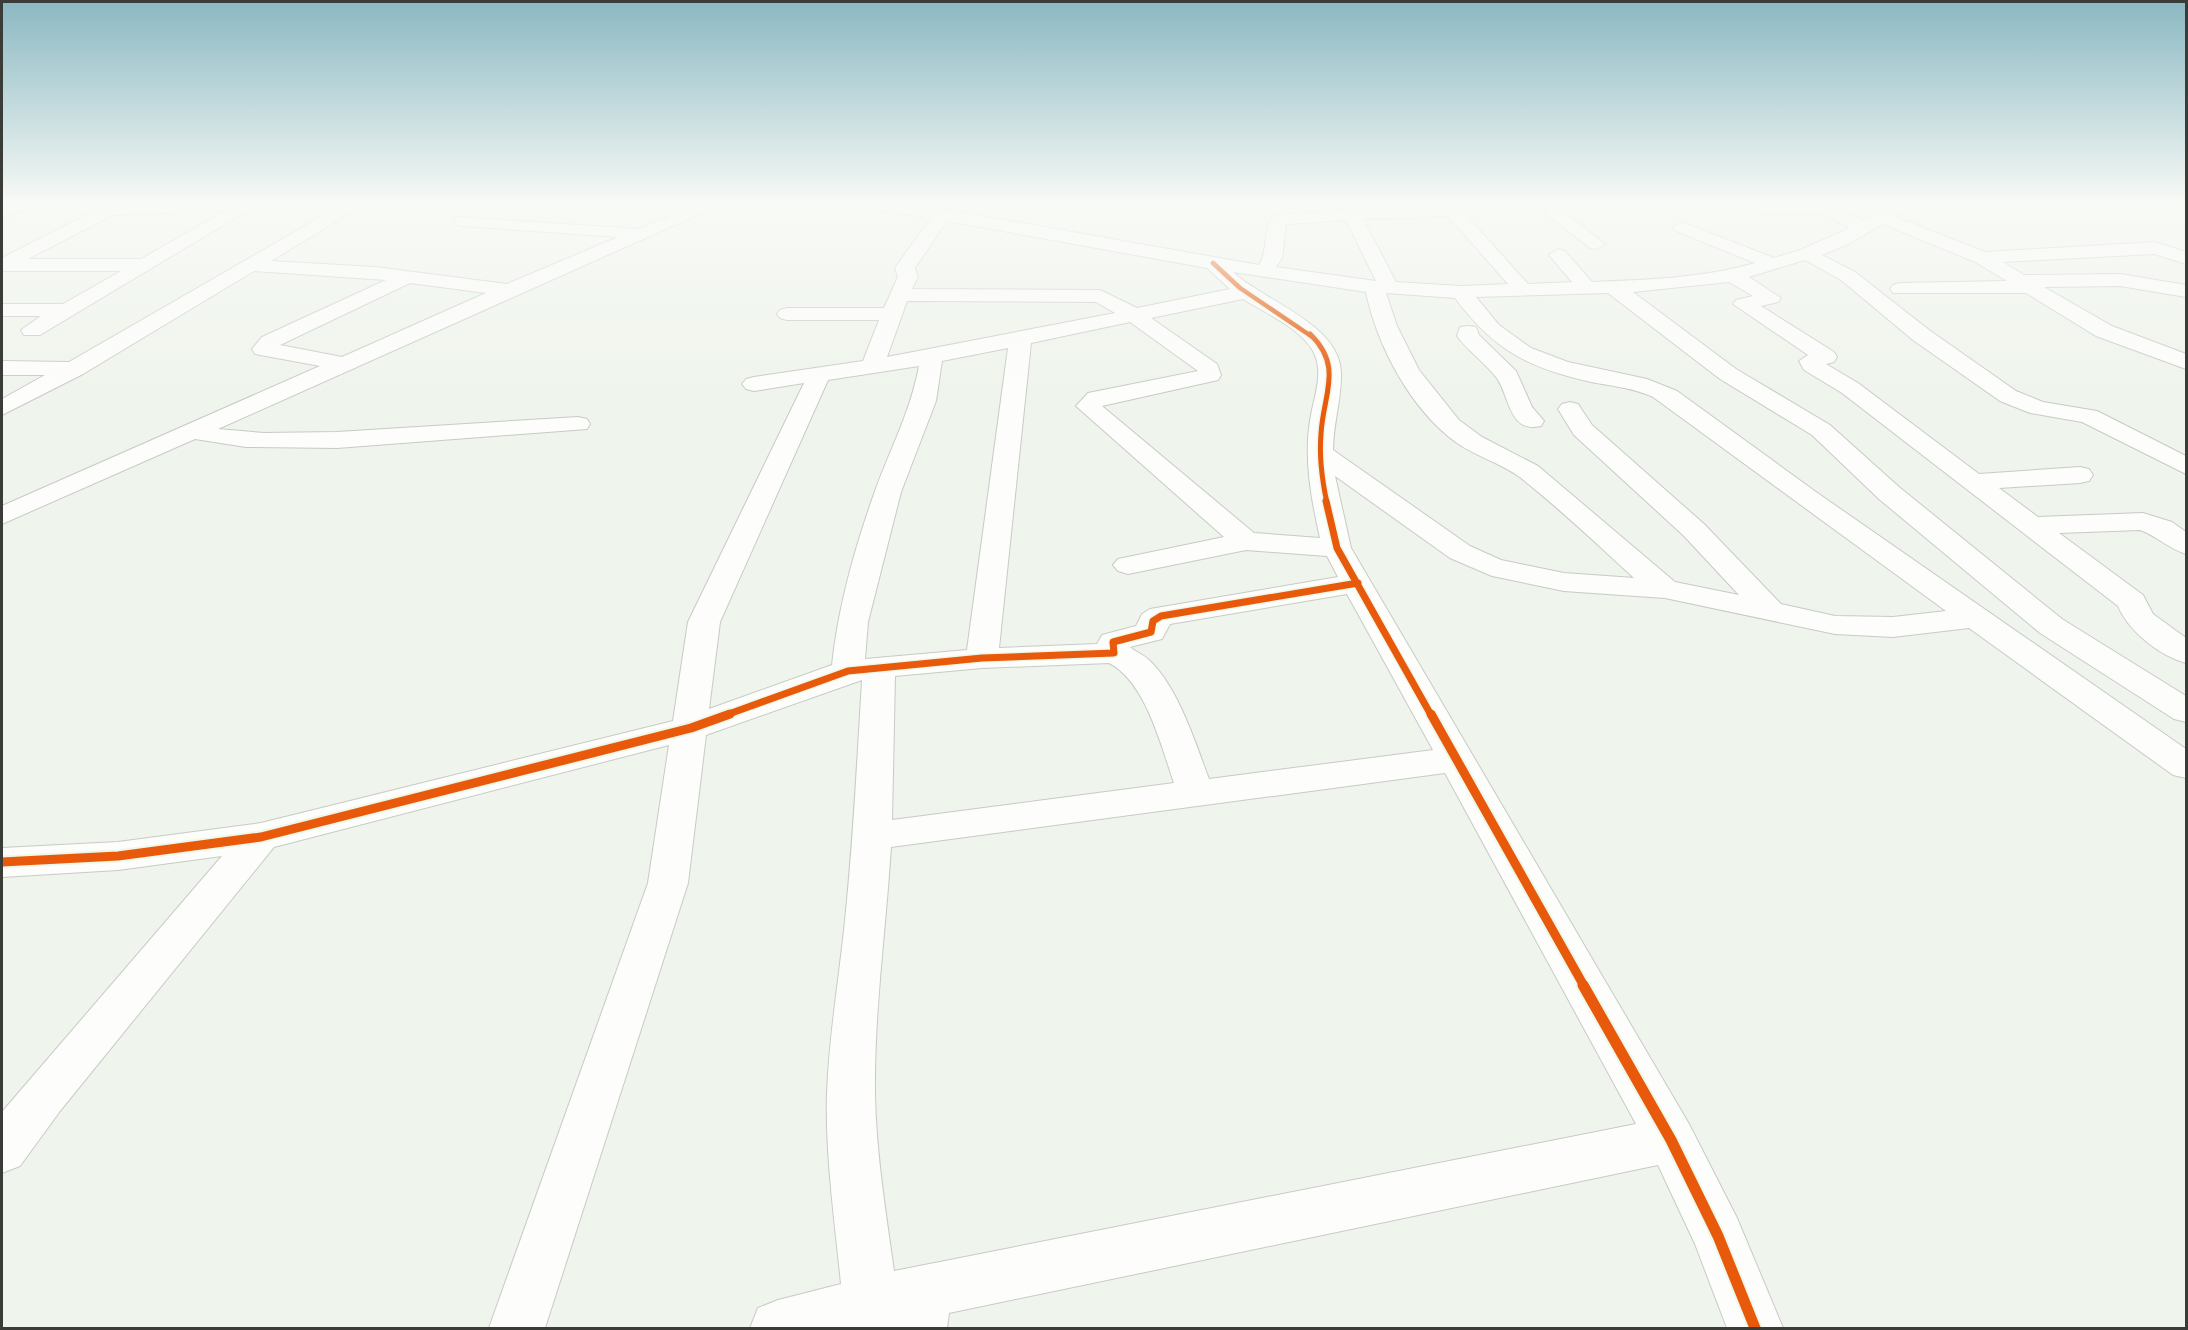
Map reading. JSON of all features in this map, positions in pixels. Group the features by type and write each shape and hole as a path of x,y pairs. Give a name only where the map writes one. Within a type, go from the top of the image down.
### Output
{"street":[{"path":"32,330 146,265"},
{"path":"2,408 76,369 249,265"},
{"path":"250,265 408,277 509,290"},
{"path":"2,516 568,265"},
{"path":"872,367 908,277 905,268 907,265"},
{"path":"1178,265 1240,278 1321,280 1382,288 1461,292 1613,287 1732,276 1775,265"},
{"path":"754,384 932,357 1133,315 1240,278 1261,265"},
{"path":"1373,265 1382,288 1378,309 1391,338 1413,377 1452,428 1529,472 1665,589"},
{"path":"1501,265 1524,291"},
{"path":"1567,265 1587,288"},
{"path":"1836,265 1921,335 2008,396 2038,408 2088,416 2187,466"},
{"path":"1994,265 2104,331 2187,362"},
{"path":"1732,276 1771,298 1743,304 1826,357 1810,361 1812,364 1850,388 2132,602 2139,619 2187,653"},
{"path":"345,364 263,349 270,342 408,277"},
{"path":"1240,278 1321,280"},
{"path":"1240,278 1307,333 1325,352 1329,379 1320,430 1320,453 1325,499 1337,548 1671,1140 1718,1236 1755,1329"},
{"path":"1900,289 2120,280 2187,291"},
{"path":"1613,287 1728,374 1821,430 1889,494 2051,626 2187,711"},
{"path":"1461,292 1490,328 1516,350 1537,361 1559,368 1649,386 1661,391 1806,498 2187,766"},
{"path":"787,314 895,305 1100,297 1133,315 1209,369 1210,375 1096,398 1088,406 1246,541"},
{"path":"2,310 68,310"},
{"path":"1490,328 1471,330 1467,336 1508,376 1521,409 1532,421"},
{"path":"982,658 1020,340"},
{"path":"872,1305 859,1205 851,1096 854,1020 865,932 872,836 863,669 852,622 888,492 924,401 932,357"},
{"path":"2,368 76,369"},
{"path":"517,1329 668,884 704,622 819,375"},
{"path":"1570,409 1577,424 1694,530 1772,613"},
{"path":"192,431 216,438 295,441 437,435 578,424"},
{"path":"1320,453 1460,552 1492,567 1564,582 1665,589 1772,613 1867,628 1978,617"},
{"path":"1972,482 2080,475"},
{"path":"2030,526 2143,521 2162,528 2187,545"},
{"path":"1128,565 1246,541 1337,548"},
{"path":"1114,653 1113,642 1151,633 1153,621 1161,616 1358,584"},
{"path":"2,862 118,856 261,837 691,728 863,669 982,658 1114,653 1131,662 1141,671 1175,739 1197,794"},
{"path":"872,836 1457,759"},
{"path":"2,1150 43,1096 261,837"},
{"path":"778,1329 872,1305 922,1310 1671,1140"}],"cycle path":[{"path":"1215,265 1240,288 1309,333 1325,352 1330,375 1320,449 1326,498 1337,548 1671,1140 1718,1236 1755,1328"},
{"path":"2,862 118,856 261,837 691,728 848,671 982,658 1114,653 1113,642 1151,632 1153,621 1161,616 1358,583"}]}
